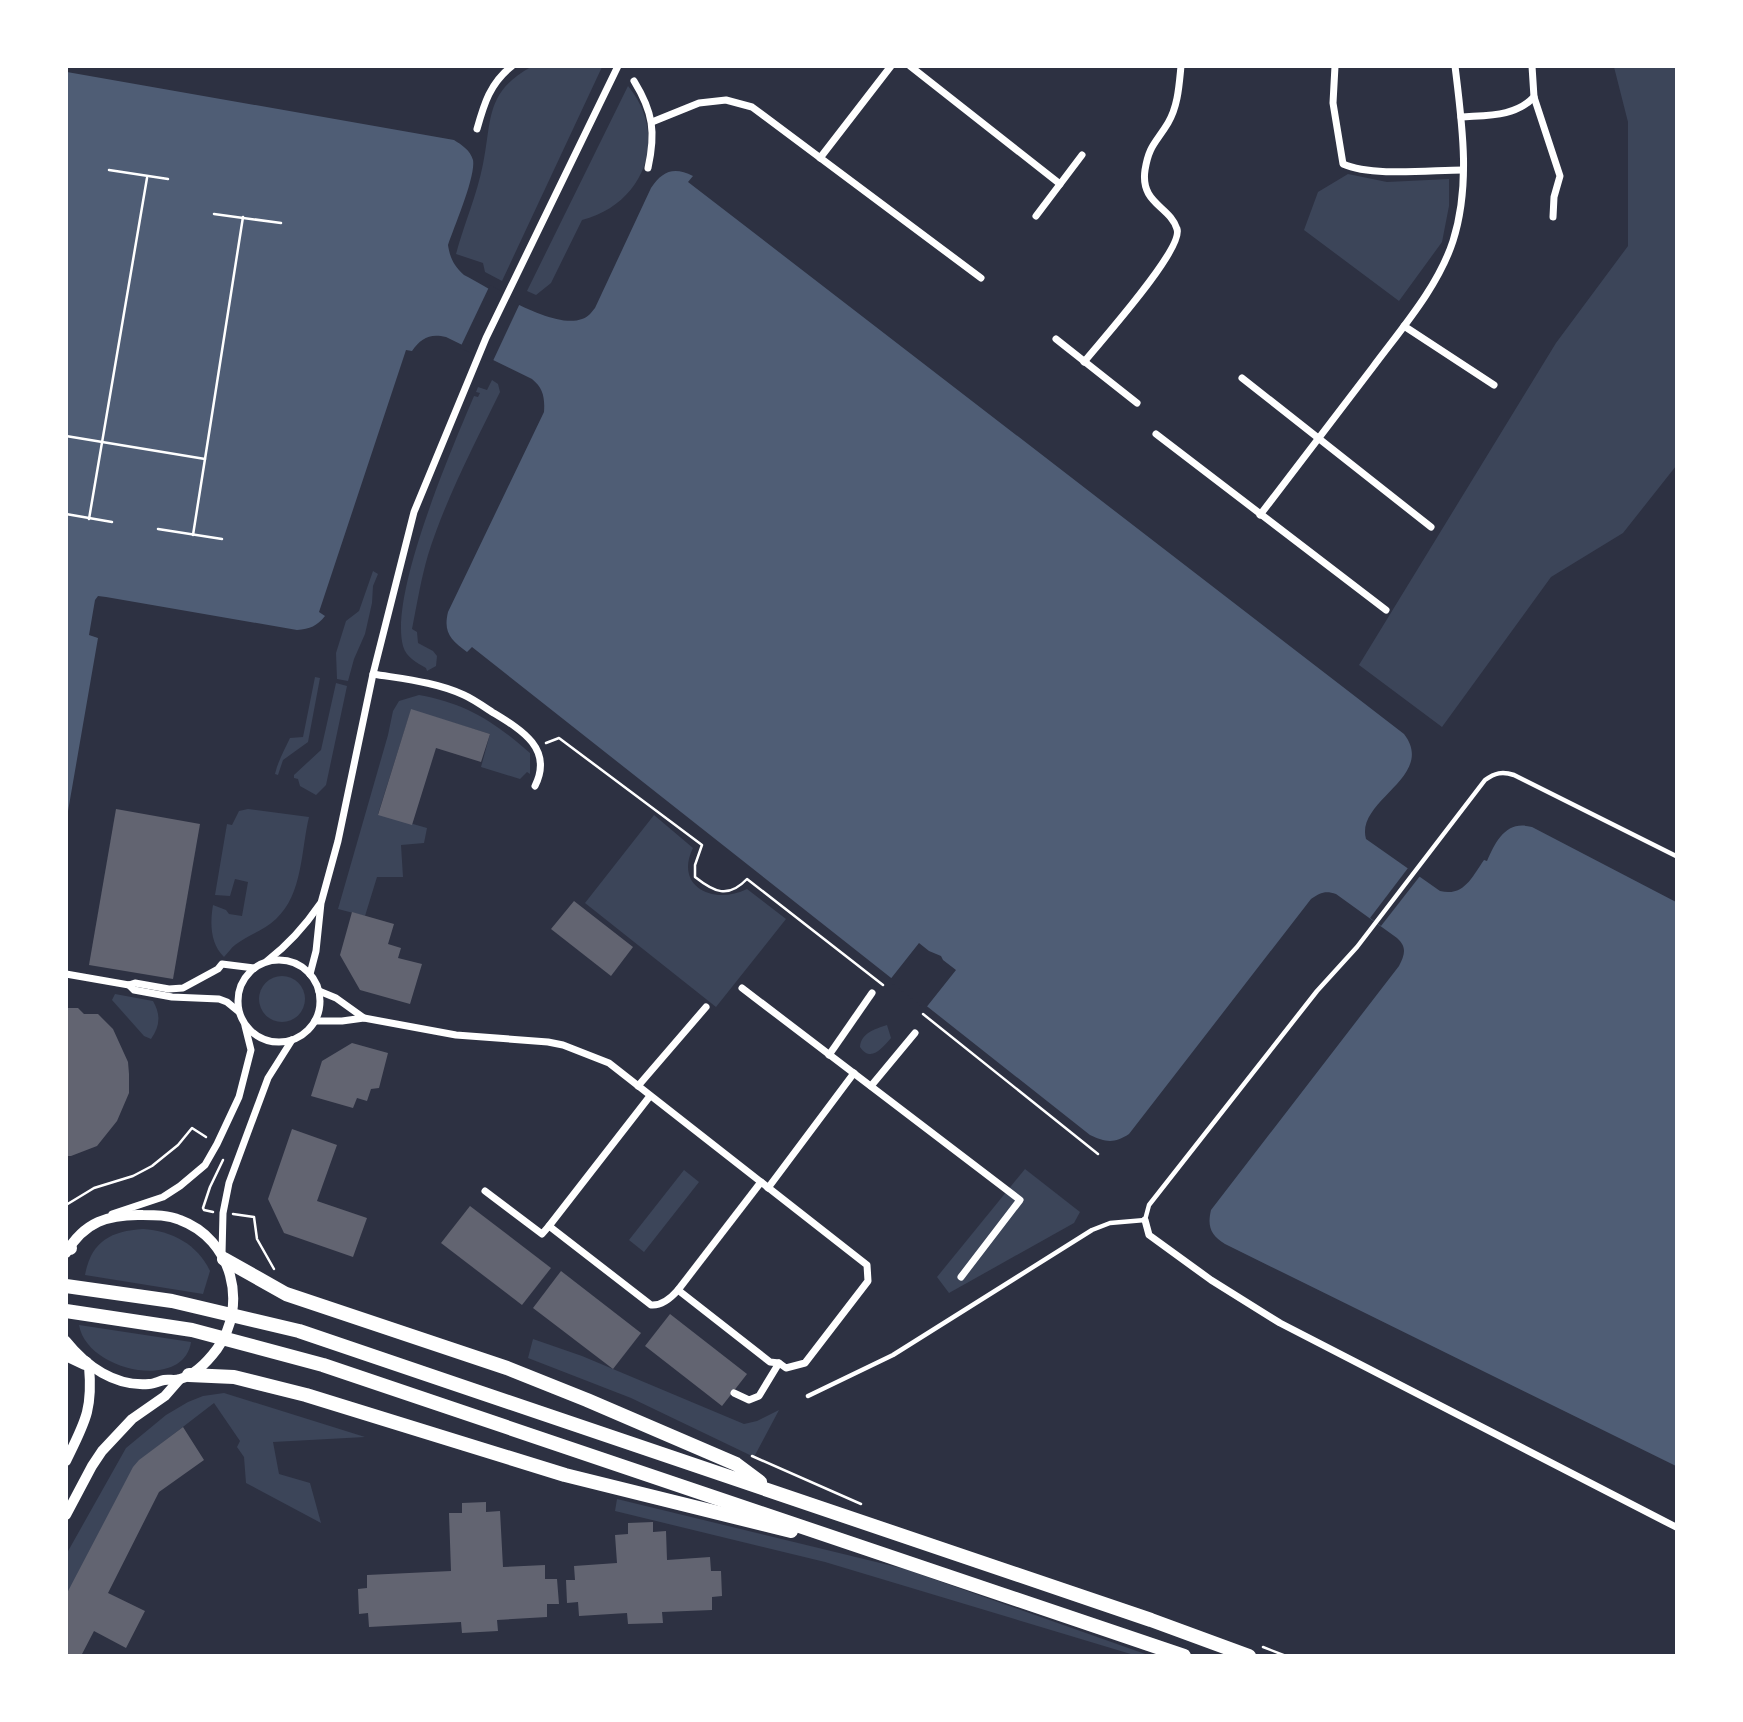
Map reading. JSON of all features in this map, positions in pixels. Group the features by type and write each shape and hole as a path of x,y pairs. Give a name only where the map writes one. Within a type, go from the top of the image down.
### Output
{"main road":[{"path":"223,1256 286,1294 507,1368 637,1421 736,1464 770,1490"},
{"path":"66,1286 172,1301 299,1331 1250,1656"},
{"path":"66,1311 192,1330 323,1365 1184,1656"},
{"path":"66,1354 87,1365"},
{"path":"184,1378 234,1377 306,1395 565,1475 875,1550"}],"street":[{"path":"477,129 486,97 493,85 512,66"},
{"path":"310,975 316,951 321,903 356,760 373,674 414,512 486,338 618,66"},
{"path":"820,158 891,66"},
{"path":"910,66 1060,184"},
{"path":"1084,362 1158,270 1176,243 1178,231 1172,219 1152,202 1146,187 1145,173 1152,145 1168,122 1177,101 1181,66"},
{"path":"1335,66 1333,103 1343,164 1352,168 1390,171 1463,170"},
{"path":"1260,514 1404,326 1435,279 1452,242 1461,205 1463,170 1455,66"},
{"path":"1532,66 1534,97 1560,176 1554,197 1553,217"},
{"path":"634,81 645,100 652,122 653,146 648,168"},
{"path":"1461,117 1512,112 1524,108 1534,97"},
{"path":"652,122 699,103 726,100 752,107 981,278"},
{"path":"1036,216 1082,155"},
{"path":"1404,326 1494,385"},
{"path":"1056,338 1137,403"},
{"path":"1242,379 1431,527"},
{"path":"1156,434 1386,610"},
{"path":"373,674 427,683 464,695 510,724 536,746 541,758 541,774 535,786"},
{"path":"238,1012 240,988 254,968 267,962 288,945 321,903"},
{"path":"245,1026 266,1041 279,1043 292,1040 309,1029 320,1007 318,991 310,975 290,962 267,962"},
{"path":"66,974 169,989 183,988 218,969 222,964 254,968"},
{"path":"68,1250 82,1234 99,1221 117,1212 163,1197 205,1165 239,1097 251,1050 238,1012 227,1002 219,999 172,997 134,990 129,985"},
{"path":"741,988 1020,1200 961,1277"},
{"path":"318,991 336,998 364,1018"},
{"path":"829,1055 872,993"},
{"path":"638,1086 706,1007"},
{"path":"315,1021 364,1018 456,1035 548,1042 609,1063 867,1265 868,1281 805,1363 786,1368 779,1363 770,1362 678,1290"},
{"path":"871,1086 915,1033"},
{"path":"66,1515 102,1451 132,1419 165,1396 211,1357 222,1342 230,1325 233,1306 233,1287 223,1256 223,1213 229,1183 268,1078 292,1040"},
{"path":"549,1226 651,1305 668,1300 765,1185 853,1073"},
{"path":"485,1191 542,1234 650,1096"},
{"path":"99,1221 117,1216 138,1215 179,1219 197,1228 223,1256"},
{"path":"1144,1220 1149,1235 1211,1280 1280,1323 1676,1527"},
{"path":"66,1341 87,1365 133,1384 184,1378"},
{"path":"734,1394 749,1400 759,1396 779,1363"},
{"path":"66,1461 90,1404 87,1365"}],"lane":[{"path":"808,1396 893,1355 1092,1230 1110,1223 1144,1220 1149,1205 1317,991 1345,961 1485,780 1493,774 1504,772 1514,775 1676,856"}],"path":[{"path":"110,170 168,179"},
{"path":"89,519 147,178"},
{"path":"214,214 281,223"},
{"path":"193,535 243,217"},
{"path":"66,436 205,459"},
{"path":"66,514 111,522"},
{"path":"158,529 222,539"},
{"path":"536,746 559,738 702,845 695,877 705,885 718,892 731,891 747,880 883,985"},
{"path":"923,1014 1098,1154"},
{"path":"66,1205 94,1188 133,1176 152,1166 192,1128 201,1134"},
{"path":"213,1212 204,1208 210,1187 227,1150"},
{"path":"238,1215 254,1217 257,1239 271,1267 282,1275"},
{"path":"66,1397 66,1405"}],"shaded area":[{"path":"531,67 602,67 502,281 485,272 483,263 456,254 480,176 493,108 505,87"},
{"path":"1614,67 1676,67 1676,466 1623,533 1551,577 1442,727 1359,665 1556,343 1628,246 1628,122"},
{"path":"67,72 454,140 470,153 473,168 448,245 453,262 464,275 522,306 555,319 582,319 595,308 651,188 660,178 674,171 693,176 688,182 1404,734 1411,749 1410,763 1404,776 1372,812 1366,825 1366,839 1440,891 1448,892 1461,888 1471,879 1484,860 1487,861 1498,840 1509,829 1532,827 1676,902 1676,1466 1225,1244 1213,1234 1210,1226 1211,1210 1403,958 1404,948 1397,938 1336,894 1323,893 1311,899 1129,1134 1114,1141 1100,1139 1090,1135 472,647 467,652 457,644 448,631 448,612 544,412 544,402 541,389 532,379 446,337 431,336 422,340 412,351 406,350 319,612 325,616 316,625 297,630 98,596 89,635 98,638 67,817"},
{"path":"628,86 641,106 647,126 648,147 644,166 635,184 621,199 604,212 582,220 551,283 536,295 527,291"},
{"path":"1348,174 1387,182 1449,179 1449,206 1442,242 1399,301 1304,230 1318,192"},
{"path":"492,380 498,384 500,392 443,513 421,582 412,629 417,632 418,643 437,656 436,666 427,671 404,650 401,622 405,592 438,484 474,396 478,397 480,393 476,392 478,387 487,390"},
{"path":"373,571 378,574 373,586 365,634 348,681 337,679 336,653 346,621 359,611"},
{"path":"315,677 320,678 308,742 283,760 278,775 275,774 290,738 303,737"},
{"path":"336,683 347,686 326,785 316,795 300,786 294,775 321,750"},
{"path":"419,695 451,703 492,723 530,753 530,774 527,772 520,779 481,767 490,734 411,710 378,814 427,828 424,843 401,845 403,877 377,877 365,916 338,909 393,711 399,701"},
{"path":"248,809 309,817 300,871 285,909 271,923 235,945 224,957 216,946 212,932 213,905 229,914 242,916 248,882 235,879 230,896 215,895 227,824 232,825 239,811"},
{"path":"654,815 693,848 688,861 689,873 700,889 710,894 722,895 747,889 786,919 716,1007 585,903"},
{"path":"282,976 298,983 305,999 298,1015 282,1022 266,1015 259,999 266,983"},
{"path":"115,994 153,1001 158,1020 151,1039 144,1036 112,1000"},
{"path":"887,1025 891,1038 876,1052 864,1052 860,1047 863,1038 869,1032"},
{"path":"1025,1169 1080,1212 1074,1223 949,1293 937,1277"},
{"path":"684,1170 699,1182 644,1252 629,1240"},
{"path":"143,1229 174,1236 198,1253 210,1271 203,1294 85,1275 92,1254 104,1240 121,1232"},
{"path":"79,1325 191,1342 185,1357 172,1367 155,1371 135,1370 116,1364 99,1354 86,1341"},
{"path":"533,1339 582,1356 744,1424 779,1410 754,1457 631,1398 528,1358"},
{"path":"224,1393 365,1437 273,1442 279,1474 310,1483 321,1523 246,1483 244,1457 237,1447 240,1441 214,1403 140,1460 67,1595 67,1553 126,1448 166,1415 188,1402 203,1396"},
{"path":"617,1499 905,1569 1148,1655 1134,1655 825,1562 615,1511"}],"pier":[{"path":"490,285 521,301 492,363 460,348"},
{"path":"1408,868 1420,876 1381,926 1370,918"},
{"path":"919,943 941,956 956,970 925,1009 889,981"}],"building":[{"path":"411,709 490,734 481,762 436,748 412,825 378,815"},
{"path":"116,809 200,824 173,979 89,965"},
{"path":"574,901 633,947 611,976 551,929"},
{"path":"352,912 394,924 388,944 401,948 398,958 422,964 410,1004 360,990 340,955"},
{"path":"66,1008 78,1008 84,1014 98,1014 113,1029 128,1062 129,1074 129,1093 117,1121 97,1146 71,1156 66,1156"},
{"path":"352,1043 388,1053 379,1088 371,1089 367,1101 357,1098 353,1108 311,1096 322,1061"},
{"path":"292,1129 337,1145 317,1201 367,1218 353,1257 284,1233 268,1199"},
{"path":"470,1206 551,1268 522,1305 441,1243"},
{"path":"561,1271 641,1333 613,1369 533,1308"},
{"path":"670,1314 747,1374 722,1406 645,1346"},
{"path":"183,1427 204,1460 159,1492 108,1593 145,1611 126,1648 94,1631 81,1656 66,1656 66,1595 133,1467"},
{"path":"486,1502 486,1512 500,1511 503,1567 545,1565 545,1579 557,1579 559,1604 547,1604 547,1617 497,1620 498,1631 462,1633 461,1622 369,1627 368,1613 359,1614 358,1589 367,1588 367,1575 451,1571 449,1513 462,1513 462,1503"},
{"path":"653,1522 653,1532 666,1531 667,1560 710,1557 711,1571 721,1571 722,1596 712,1597 712,1610 662,1612 663,1623 628,1624 627,1613 579,1616 578,1602 567,1603 566,1580 575,1580 574,1566 617,1563 615,1535 628,1534 628,1523"}]}
